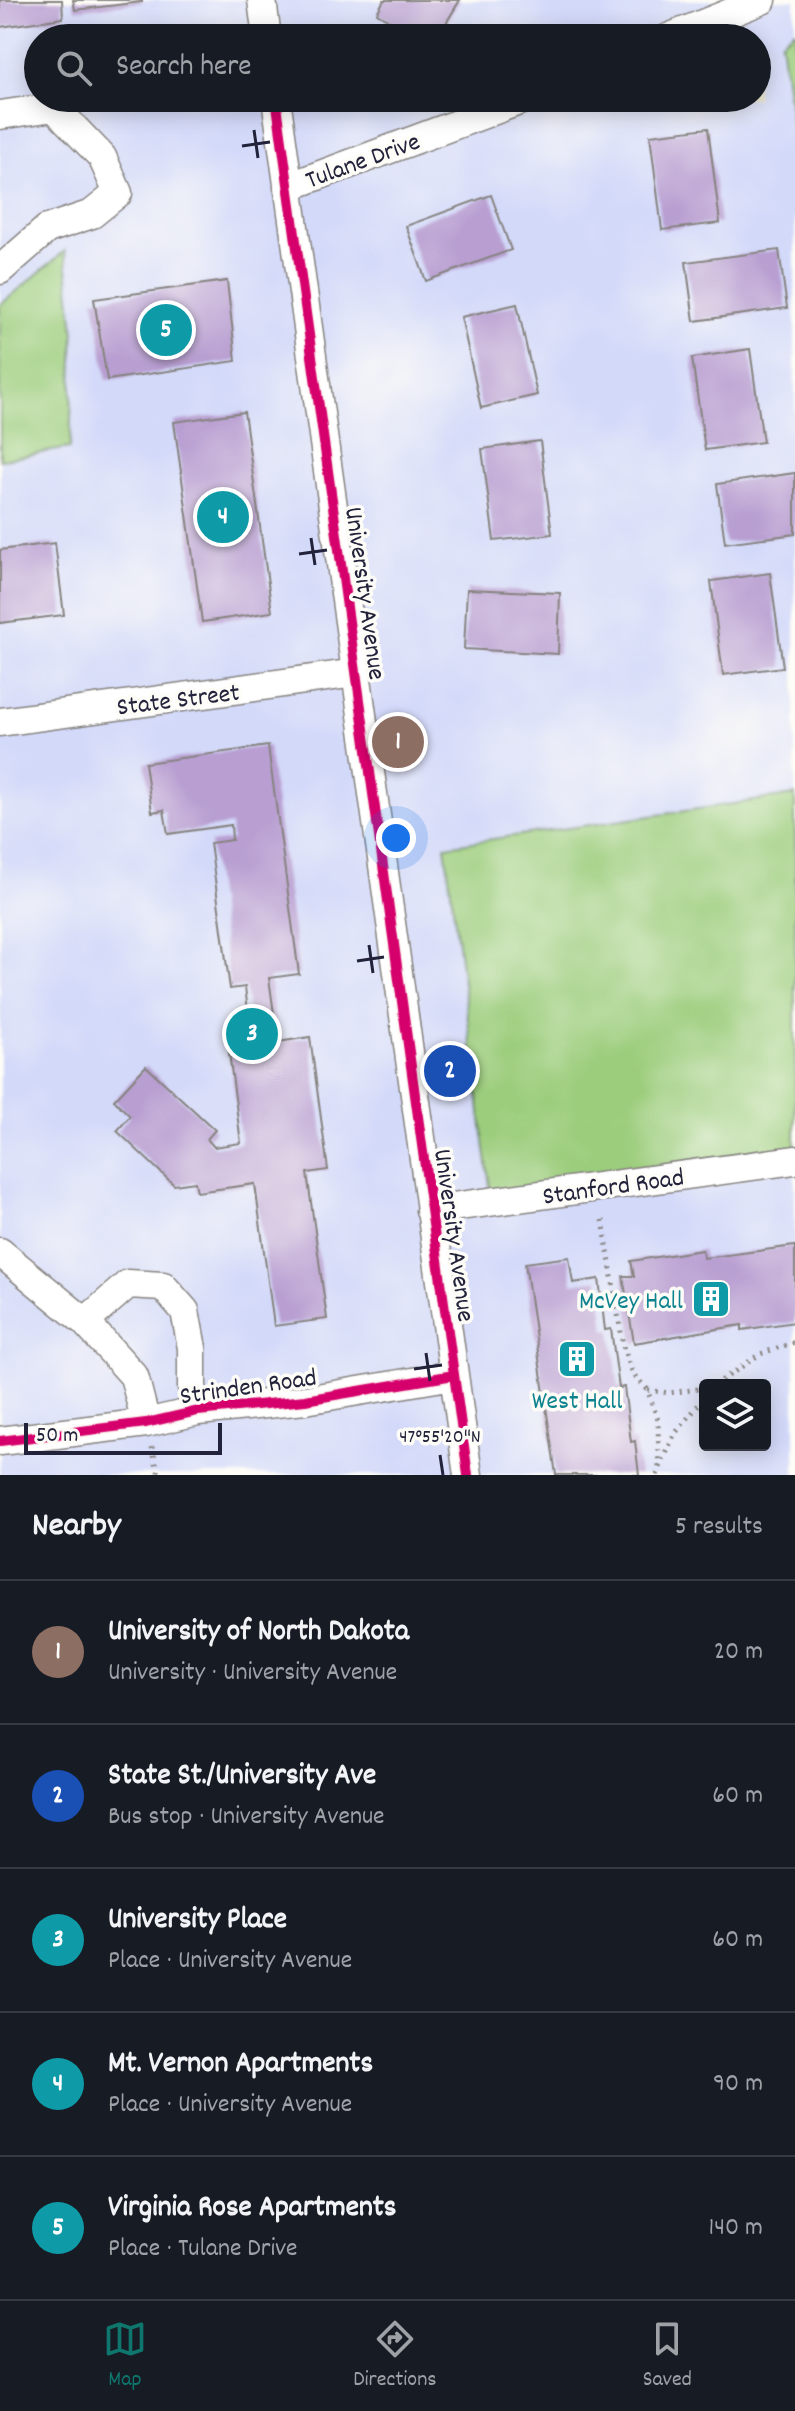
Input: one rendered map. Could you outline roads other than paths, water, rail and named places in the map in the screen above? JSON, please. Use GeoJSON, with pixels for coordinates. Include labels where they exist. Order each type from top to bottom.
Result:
{"type":"FeatureCollection","features":[{"type":"Feature","properties":{"kind":"street"},"geometry":{"type":"LineString","coordinates":[[262,0],[265,24]]}},
{"type":"Feature","properties":{"kind":"street"},"geometry":{"type":"LineString","coordinates":[[703,24],[762,0]]}},
{"type":"Feature","properties":{"kind":"street"},"geometry":{"type":"LineString","coordinates":[[0,115],[24,111]]}},
{"type":"Feature","properties":{"kind":"street"},"geometry":{"type":"LineString","coordinates":[[0,270],[47,229],[92,214],[118,193],[102,157],[59,112]]}},
{"type":"Feature","properties":{"kind":"street","name":"University Avenue"},"geometry":{"type":"LineString","coordinates":[[278,112],[468,1475]]}},
{"type":"Feature","properties":{"kind":"street","name":"Tulane Drive"},"geometry":{"type":"LineString","coordinates":[[288,187],[489,112]]}},
{"type":"Feature","properties":{"kind":"street","name":"State Street"},"geometry":{"type":"LineString","coordinates":[[0,722],[356,673]]}},
{"type":"Feature","properties":{"kind":"street","name":"Stanford Road"},"geometry":{"type":"LineString","coordinates":[[430,1210],[795,1160]]}},
{"type":"Feature","properties":{"kind":"street"},"geometry":{"type":"LineString","coordinates":[[0,1252],[85,1322],[134,1376],[146,1423]]}},
{"type":"Feature","properties":{"kind":"street"},"geometry":{"type":"LineString","coordinates":[[85,1322],[128,1284],[163,1286],[185,1311],[192,1348],[192,1387],[198,1411]]}},
{"type":"Feature","properties":{"kind":"street","name":"Strinden Road"},"geometry":{"type":"LineString","coordinates":[[0,1441],[146,1423],[198,1411],[305,1400],[454,1375]]}},
{"type":"Feature","properties":{"kind":"place","name":"Virginia Rose Apartments"},"geometry":{"type":"Point","coordinates":[166,330]}},
{"type":"Feature","properties":{"kind":"place","name":"Mt. Vernon Apartments"},"geometry":{"type":"Point","coordinates":[223,517]}},
{"type":"Feature","properties":{"kind":"place","name":"University of North Dakota"},"geometry":{"type":"Point","coordinates":[398,742]}},
{"type":"Feature","properties":{"kind":"place","name":"University Place"},"geometry":{"type":"Point","coordinates":[252,1034]}},
{"type":"Feature","properties":{"kind":"place","name":"State St./University Ave"},"geometry":{"type":"Point","coordinates":[450,1071]}},
{"type":"Feature","properties":{"kind":"place","name":"McVey Hall"},"geometry":{"type":"Point","coordinates":[711,1299]}},
{"type":"Feature","properties":{"kind":"place","name":"West Hall"},"geometry":{"type":"Point","coordinates":[577,1359]}}]}
